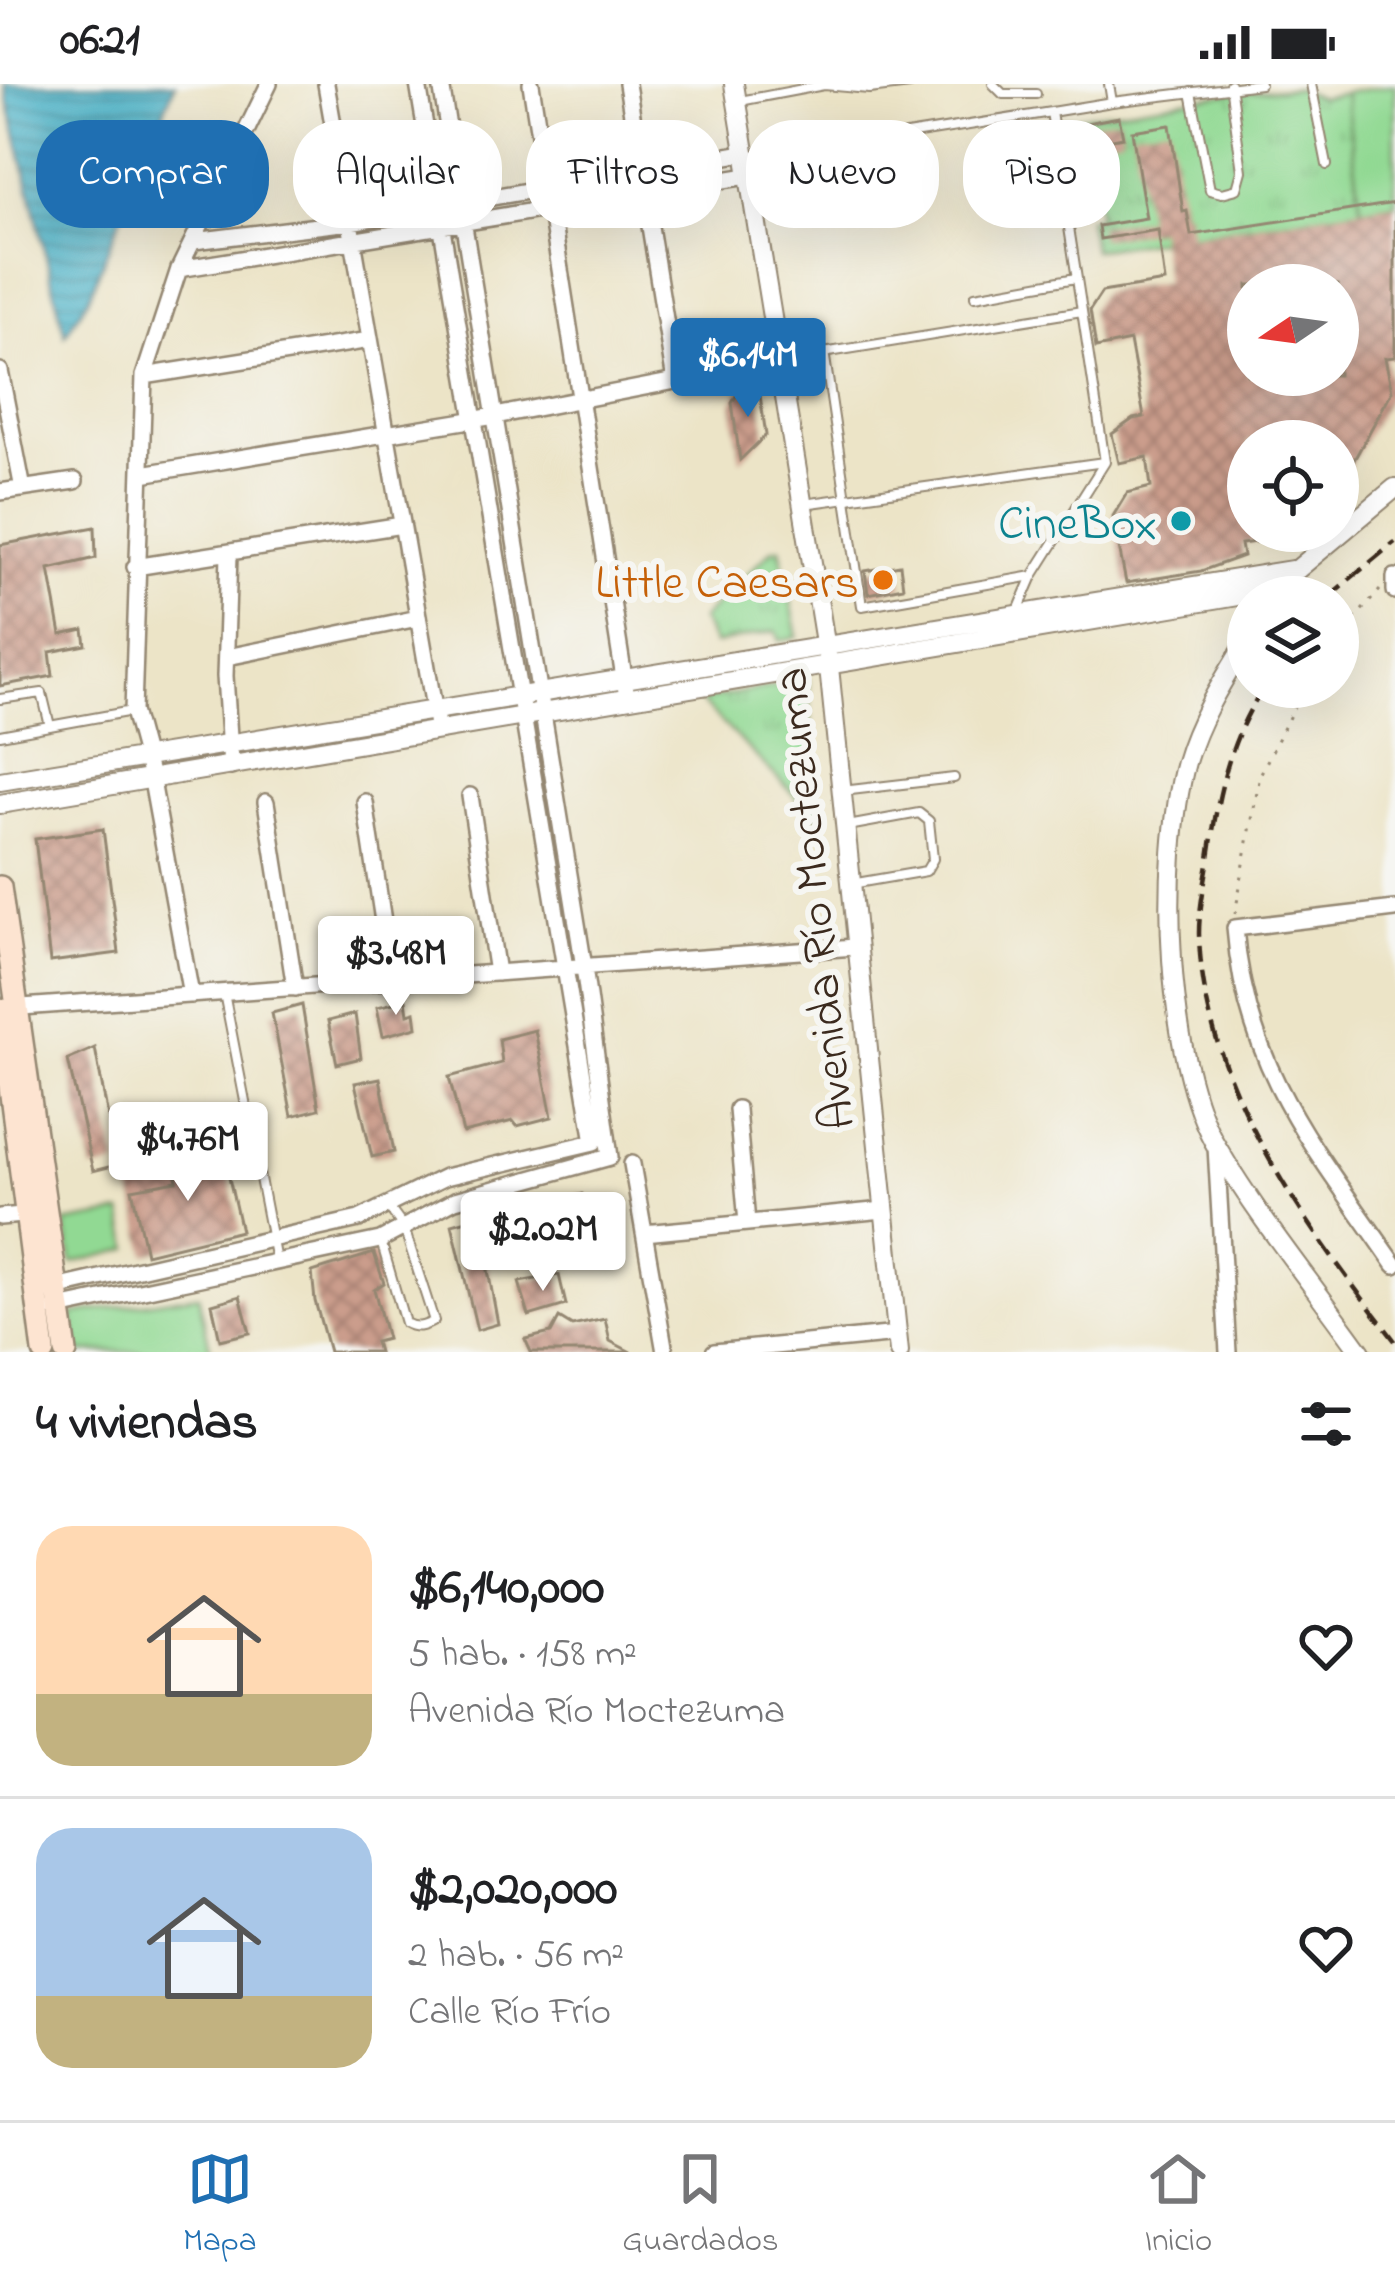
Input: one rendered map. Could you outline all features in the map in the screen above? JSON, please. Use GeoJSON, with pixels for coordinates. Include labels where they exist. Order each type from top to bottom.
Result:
{"type":"FeatureCollection","features":[{"type":"Feature","properties":{"kind":"main road"},"geometry":{"type":"LineString","coordinates":[[0,887],[10,1008],[48,1300],[65,1352]]}},
{"type":"Feature","properties":{"kind":"main road"},"geometry":{"type":"LineString","coordinates":[[44,1352],[48,1300]]}},
{"type":"Feature","properties":{"kind":"street"},"geometry":{"type":"LineString","coordinates":[[191,995],[152,781],[133,711],[144,376],[179,269],[269,84]]}},
{"type":"Feature","properties":{"kind":"street"},"geometry":{"type":"LineString","coordinates":[[326,84],[332,120]]}},
{"type":"Feature","properties":{"kind":"street"},"geometry":{"type":"LineString","coordinates":[[418,84],[424,120]]}},
{"type":"Feature","properties":{"kind":"street"},"geometry":{"type":"LineString","coordinates":[[441,84],[447,120]]}},
{"type":"Feature","properties":{"kind":"street"},"geometry":{"type":"LineString","coordinates":[[531,84],[537,120]]}},
{"type":"Feature","properties":{"kind":"street"},"geometry":{"type":"LineString","coordinates":[[627,84],[633,120]]}},
{"type":"Feature","properties":{"kind":"street","name":"Avenida Río Moctezuma"},"geometry":{"type":"LineString","coordinates":[[735,93],[746,164]]}},
{"type":"Feature","properties":{"kind":"street"},"geometry":{"type":"LineString","coordinates":[[722,157],[744,153]]}},
{"type":"Feature","properties":{"kind":"street"},"geometry":{"type":"LineString","coordinates":[[194,241],[301,228]]}},
{"type":"Feature","properties":{"kind":"street"},"geometry":{"type":"LineString","coordinates":[[351,228],[438,731]]}},
{"type":"Feature","properties":{"kind":"street"},"geometry":{"type":"LineString","coordinates":[[179,269],[430,228]]}},
{"type":"Feature","properties":{"kind":"street"},"geometry":{"type":"LineString","coordinates":[[48,1300],[380,1240],[455,1200],[610,1157],[584,967],[475,419],[442,228]]}},
{"type":"Feature","properties":{"kind":"street"},"geometry":{"type":"LineString","coordinates":[[48,1300],[359,1219],[445,1177],[594,1142],[465,228]]}},
{"type":"Feature","properties":{"kind":"street"},"geometry":{"type":"LineString","coordinates":[[554,228],[626,690]]}},
{"type":"Feature","properties":{"kind":"street"},"geometry":{"type":"LineString","coordinates":[[650,228],[675,381]]}},
{"type":"Feature","properties":{"kind":"street","name":"Avenida Río Moctezuma"},"geometry":{"type":"LineString","coordinates":[[757,228],[828,658],[898,1343]]}},
{"type":"Feature","properties":{"kind":"street"},"geometry":{"type":"LineString","coordinates":[[144,376],[370,340]]}},
{"type":"Feature","properties":{"kind":"street"},"geometry":{"type":"LineString","coordinates":[[142,474],[495,416],[778,361]]}},
{"type":"Feature","properties":{"kind":"street"},"geometry":{"type":"LineString","coordinates":[[0,371],[23,489]]}},
{"type":"Feature","properties":{"kind":"street"},"geometry":{"type":"LineString","coordinates":[[0,492],[75,481]]}},
{"type":"Feature","properties":{"kind":"street"},"geometry":{"type":"LineString","coordinates":[[1288,576],[1395,488]]}},
{"type":"Feature","properties":{"kind":"street"},"geometry":{"type":"LineString","coordinates":[[135,567],[402,525]]}},
{"type":"Feature","properties":{"kind":"street"},"geometry":{"type":"LineString","coordinates":[[229,555],[231,767]]}},
{"type":"Feature","properties":{"kind":"street"},"geometry":{"type":"LineString","coordinates":[[828,658],[1016,615],[1292,570]]}},
{"type":"Feature","properties":{"kind":"street"},"geometry":{"type":"LineString","coordinates":[[1096,601],[1100,621]]}},
{"type":"Feature","properties":{"kind":"street"},"geometry":{"type":"LineString","coordinates":[[0,781],[434,710],[532,705],[1227,601]]}},
{"type":"Feature","properties":{"kind":"street"},"geometry":{"type":"LineString","coordinates":[[227,657],[418,618]]}},
{"type":"Feature","properties":{"kind":"street"},"geometry":{"type":"LineString","coordinates":[[1227,674],[1209,703],[1186,762],[1170,847],[1171,931],[1181,1025],[1199,1104],[1216,1147],[1361,1352]]}},
{"type":"Feature","properties":{"kind":"street"},"geometry":{"type":"LineString","coordinates":[[0,804],[438,731],[532,705]]}},
{"type":"Feature","properties":{"kind":"street"},"geometry":{"type":"LineString","coordinates":[[470,796],[497,973]]}},
{"type":"Feature","properties":{"kind":"street"},"geometry":{"type":"LineString","coordinates":[[266,802],[295,988]]}},
{"type":"Feature","properties":{"kind":"street"},"geometry":{"type":"LineString","coordinates":[[364,802],[392,981]]}},
{"type":"Feature","properties":{"kind":"street"},"geometry":{"type":"LineString","coordinates":[[1395,910],[1235,928],[1246,1005],[1284,1102],[1395,1264]]}},
{"type":"Feature","properties":{"kind":"street"},"geometry":{"type":"LineString","coordinates":[[10,1008],[855,947]]}},
{"type":"Feature","properties":{"kind":"street"},"geometry":{"type":"LineString","coordinates":[[737,1108],[747,1223]]}},
{"type":"Feature","properties":{"kind":"street"},"geometry":{"type":"LineString","coordinates":[[1216,1147],[1228,1352]]}},
{"type":"Feature","properties":{"kind":"street"},"geometry":{"type":"LineString","coordinates":[[632,1164],[665,1352]]}},
{"type":"Feature","properties":{"kind":"street"},"geometry":{"type":"LineString","coordinates":[[644,1233],[884,1210]]}},
{"type":"Feature","properties":{"kind":"street"},"geometry":{"type":"LineString","coordinates":[[0,1217],[37,1213]]}},
{"type":"Feature","properties":{"kind":"street"},"geometry":{"type":"LineString","coordinates":[[714,1352],[898,1343]]}},
{"type":"Feature","properties":{"kind":"lane"},"geometry":{"type":"LineString","coordinates":[[735,93],[910,84]]}},
{"type":"Feature","properties":{"kind":"lane"},"geometry":{"type":"LineString","coordinates":[[993,84],[1003,94],[1036,94]]}},
{"type":"Feature","properties":{"kind":"lane"},"geometry":{"type":"LineString","coordinates":[[1109,84],[1112,102]]}},
{"type":"Feature","properties":{"kind":"lane"},"geometry":{"type":"LineString","coordinates":[[939,130],[1208,87],[1260,84]]}},
{"type":"Feature","properties":{"kind":"lane"},"geometry":{"type":"LineString","coordinates":[[1311,84],[1327,164]]}},
{"type":"Feature","properties":{"kind":"lane"},"geometry":{"type":"LineString","coordinates":[[1191,92],[1210,190],[1222,193],[1237,189],[1242,172],[1230,86]]}},
{"type":"Feature","properties":{"kind":"lane"},"geometry":{"type":"LineString","coordinates":[[1016,615],[1033,576],[1105,462],[1051,112]]}},
{"type":"Feature","properties":{"kind":"lane"},"geometry":{"type":"LineString","coordinates":[[975,296],[1076,278]]}},
{"type":"Feature","properties":{"kind":"lane"},"geometry":{"type":"LineString","coordinates":[[778,361],[1082,311]]}},
{"type":"Feature","properties":{"kind":"lane"},"geometry":{"type":"LineString","coordinates":[[824,351],[862,606],[1033,576]]}},
{"type":"Feature","properties":{"kind":"lane"},"geometry":{"type":"LineString","coordinates":[[802,505],[1105,462]]}},
{"type":"Feature","properties":{"kind":"lane"},"geometry":{"type":"LineString","coordinates":[[0,699],[42,693],[50,726]]}},
{"type":"Feature","properties":{"kind":"lane"},"geometry":{"type":"LineString","coordinates":[[0,735],[133,711]]}},
{"type":"Feature","properties":{"kind":"lane"},"geometry":{"type":"LineString","coordinates":[[841,791],[954,778]]}},
{"type":"Feature","properties":{"kind":"lane"},"geometry":{"type":"LineString","coordinates":[[844,827],[920,813],[929,821],[933,859],[926,871],[849,885]]}},
{"type":"Feature","properties":{"kind":"lane"},"geometry":{"type":"LineString","coordinates":[[224,993],[277,1262]]}},
{"type":"Feature","properties":{"kind":"lane"},"geometry":{"type":"LineString","coordinates":[[380,1240],[405,1323],[413,1328],[434,1321],[404,1228],[387,1205]]}},
{"type":"Feature","properties":{"kind":"path"},"geometry":{"type":"LineString","coordinates":[[1359,611],[1394,582]]}},
{"type":"Feature","properties":{"kind":"path"},"geometry":{"type":"LineString","coordinates":[[1235,928],[1235,899],[1260,776],[1294,708]]}},
{"type":"Feature","properties":{"kind":"green space"},"geometry":{"type":"Polygon","coordinates":[[[1395,84],[1395,203],[1361,209],[1345,93],[1395,84]]]}},
{"type":"Feature","properties":{"kind":"green space"},"geometry":{"type":"Polygon","coordinates":[[[1296,88],[1320,98],[1345,93],[1361,209],[1093,250],[1089,228],[1120,228],[1120,120],[1062,119],[1296,88]]]}},
{"type":"Feature","properties":{"kind":"green space"},"geometry":{"type":"Polygon","coordinates":[[[780,548],[798,637],[780,640],[776,631],[714,644],[701,619],[773,549],[780,548]]]}},
{"type":"Feature","properties":{"kind":"green space"},"geometry":{"type":"Polygon","coordinates":[[[808,679],[818,818],[700,701],[808,679]]]}},
{"type":"Feature","properties":{"kind":"green space"},"geometry":{"type":"Polygon","coordinates":[[[122,1213],[130,1249],[72,1263],[65,1223],[122,1213]]]}},
{"type":"Feature","properties":{"kind":"green space"},"geometry":{"type":"Polygon","coordinates":[[[198,1295],[211,1352],[78,1352],[72,1314],[198,1295]]]}},
{"type":"Feature","properties":{"kind":"water"},"geometry":{"type":"Polygon","coordinates":[[[4,84],[175,84],[160,120],[36,120],[36,216],[4,84]]]}},
{"type":"Feature","properties":{"kind":"water"},"geometry":{"type":"Polygon","coordinates":[[[39,228],[117,228],[88,299],[65,335],[39,228]]]}},
{"type":"Feature","properties":{"kind":"building"},"geometry":{"type":"Polygon","coordinates":[[[1170,125],[1191,235],[1395,203],[1395,357],[1385,358],[1392,391],[1359,451],[1359,420],[1227,420],[1227,552],[1242,552],[1243,556],[1201,571],[1126,583],[1113,516],[1127,493],[1151,487],[1147,457],[1119,463],[1112,434],[1144,417],[1130,341],[1096,348],[1090,310],[1102,292],[1165,282],[1158,230],[1100,239],[1098,228],[1120,228],[1120,222],[1146,218],[1132,131],[1170,125]]]}},
{"type":"Feature","properties":{"kind":"building"},"geometry":{"type":"Polygon","coordinates":[[[759,389],[766,435],[740,460],[732,403],[739,391],[759,389]]]}},
{"type":"Feature","properties":{"kind":"building"},"geometry":{"type":"Polygon","coordinates":[[[95,527],[96,558],[49,569],[61,635],[84,630],[86,645],[50,652],[53,676],[0,686],[0,545],[95,527]]]}},
{"type":"Feature","properties":{"kind":"building","name":"Little Caesars"},"geometry":{"type":"Polygon","coordinates":[[[900,565],[903,587],[868,594],[865,571],[900,565]]]}},
{"type":"Feature","properties":{"kind":"building"},"geometry":{"type":"Polygon","coordinates":[[[103,829],[119,953],[50,962],[35,839],[103,829]]]}},
{"type":"Feature","properties":{"kind":"building"},"geometry":{"type":"Polygon","coordinates":[[[406,1000],[408,1014],[415,1012],[417,1027],[383,1036],[377,1007],[406,1000]]]}},
{"type":"Feature","properties":{"kind":"building"},"geometry":{"type":"Polygon","coordinates":[[[302,1005],[319,1109],[292,1116],[272,1013],[302,1005]]]}},
{"type":"Feature","properties":{"kind":"building"},"geometry":{"type":"Polygon","coordinates":[[[355,1014],[361,1058],[337,1064],[328,1021],[355,1014]]]}},
{"type":"Feature","properties":{"kind":"building"},"geometry":{"type":"Polygon","coordinates":[[[535,1030],[552,1117],[463,1133],[449,1077],[502,1063],[499,1039],[535,1030]]]}},
{"type":"Feature","properties":{"kind":"building"},"geometry":{"type":"Polygon","coordinates":[[[95,1048],[117,1165],[93,1171],[68,1060],[95,1048]]]}},
{"type":"Feature","properties":{"kind":"building"},"geometry":{"type":"Polygon","coordinates":[[[380,1078],[394,1152],[372,1157],[355,1083],[380,1078]]]}},
{"type":"Feature","properties":{"kind":"building"},"geometry":{"type":"Polygon","coordinates":[[[222,1147],[241,1231],[146,1254],[132,1189],[177,1181],[172,1158],[222,1147]]]}},
{"type":"Feature","properties":{"kind":"building"},"geometry":{"type":"Polygon","coordinates":[[[582,1194],[593,1245],[569,1250],[556,1201],[582,1194]]]}},
{"type":"Feature","properties":{"kind":"building"},"geometry":{"type":"Polygon","coordinates":[[[478,1217],[498,1324],[477,1330],[452,1224],[478,1217]]]}},
{"type":"Feature","properties":{"kind":"building"},"geometry":{"type":"Polygon","coordinates":[[[374,1253],[384,1283],[374,1289],[387,1339],[375,1342],[378,1352],[329,1352],[312,1272],[374,1253]]]}},
{"type":"Feature","properties":{"kind":"building"},"geometry":{"type":"Polygon","coordinates":[[[559,1275],[566,1305],[529,1316],[519,1282],[559,1275]]]}},
{"type":"Feature","properties":{"kind":"building"},"geometry":{"type":"Polygon","coordinates":[[[240,1296],[250,1333],[220,1340],[212,1304],[240,1296]]]}},
{"type":"Feature","properties":{"kind":"building"},"geometry":{"type":"Polygon","coordinates":[[[559,1318],[572,1326],[605,1319],[610,1341],[631,1352],[531,1352],[525,1339],[551,1333],[559,1318]]]}},
{"type":"Feature","properties":{"kind":"railway"},"geometry":{"type":"LineString","coordinates":[[1354,576],[1395,542]]}},
{"type":"Feature","properties":{"kind":"railway"},"geometry":{"type":"LineString","coordinates":[[1251,708],[1227,766],[1203,892],[1199,933],[1205,990],[1218,1045],[1265,1151],[1327,1250],[1395,1341]]}},
{"type":"Feature","properties":{"kind":"place","name":"CineBox"},"geometry":{"type":"Point","coordinates":[1181,521]}},
{"type":"Feature","properties":{"kind":"place","name":"Little Caesars"},"geometry":{"type":"Point","coordinates":[883,580]}}]}
